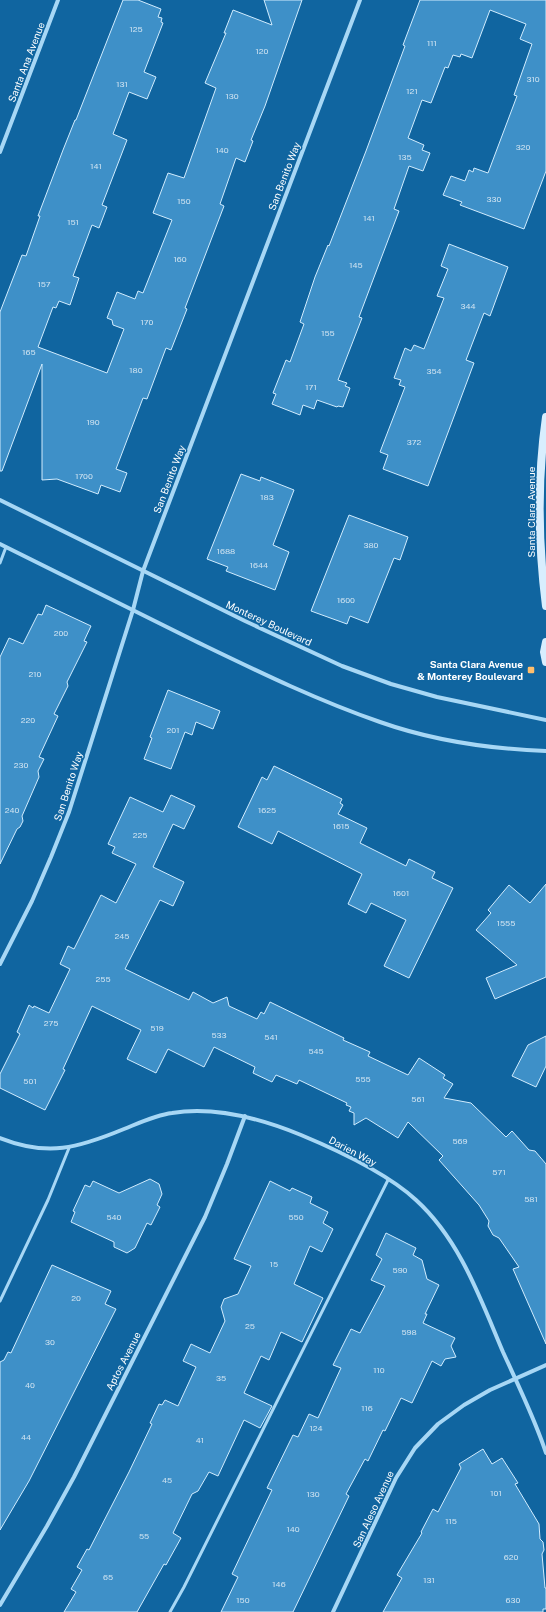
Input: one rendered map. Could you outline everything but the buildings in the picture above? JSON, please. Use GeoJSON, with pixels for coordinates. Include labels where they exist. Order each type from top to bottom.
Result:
{"type":"FeatureCollection","features":[{"type":"Feature","properties":{"kind":"main road","name":"Santa Clara Avenue"},"geometry":{"type":"LineString","coordinates":[[546,417],[540,482],[539,525],[541,567],[546,606]]}},
{"type":"Feature","properties":{"kind":"main road"},"geometry":{"type":"LineString","coordinates":[[546,642],[544,652],[546,662]]}},
{"type":"Feature","properties":{"kind":"street","name":"Santa Ana Avenue"},"geometry":{"type":"LineString","coordinates":[[0,152],[58,0]]}},
{"type":"Feature","properties":{"kind":"street","name":"San Benito Way"},"geometry":{"type":"LineString","coordinates":[[0,964],[34,895],[69,812],[133,610],[142,571],[360,0]]}},
{"type":"Feature","properties":{"kind":"street","name":"Monterey Boulevard"},"geometry":{"type":"LineString","coordinates":[[0,500],[142,571],[293,644],[349,669],[391,684],[437,696],[546,720]]}},
{"type":"Feature","properties":{"kind":"street"},"geometry":{"type":"LineString","coordinates":[[0,544],[278,682],[381,723],[434,737],[485,746],[546,751]]}},
{"type":"Feature","properties":{"kind":"street","name":"Darien Way"},"geometry":{"type":"LineString","coordinates":[[0,1138],[16,1144],[40,1149],[69,1148],[172,1113],[208,1111],[245,1116],[280,1126],[353,1159],[388,1180],[416,1200],[441,1227],[462,1259],[515,1378],[546,1453]]}},
{"type":"Feature","properties":{"kind":"street","name":"Aptos Avenue"},"geometry":{"type":"LineString","coordinates":[[0,1605],[48,1526],[74,1477],[201,1224],[227,1164],[245,1116]]}},
{"type":"Feature","properties":{"kind":"street","name":"San Aleso Avenue"},"geometry":{"type":"LineString","coordinates":[[333,1612],[396,1478],[415,1448],[438,1424],[464,1404],[515,1378],[546,1366]]}},
{"type":"Feature","properties":{"kind":"lane"},"geometry":{"type":"LineString","coordinates":[[0,563],[6,547]]}},
{"type":"Feature","properties":{"kind":"lane"},"geometry":{"type":"LineString","coordinates":[[0,1301],[48,1200],[69,1148]]}},
{"type":"Feature","properties":{"kind":"lane"},"geometry":{"type":"LineString","coordinates":[[170,1612],[184,1587],[388,1180]]}},
{"type":"Feature","properties":{"kind":"place","name":"Santa Clara Avenue & Monterey Boulevard"},"geometry":{"type":"Point","coordinates":[531,670]}}]}
